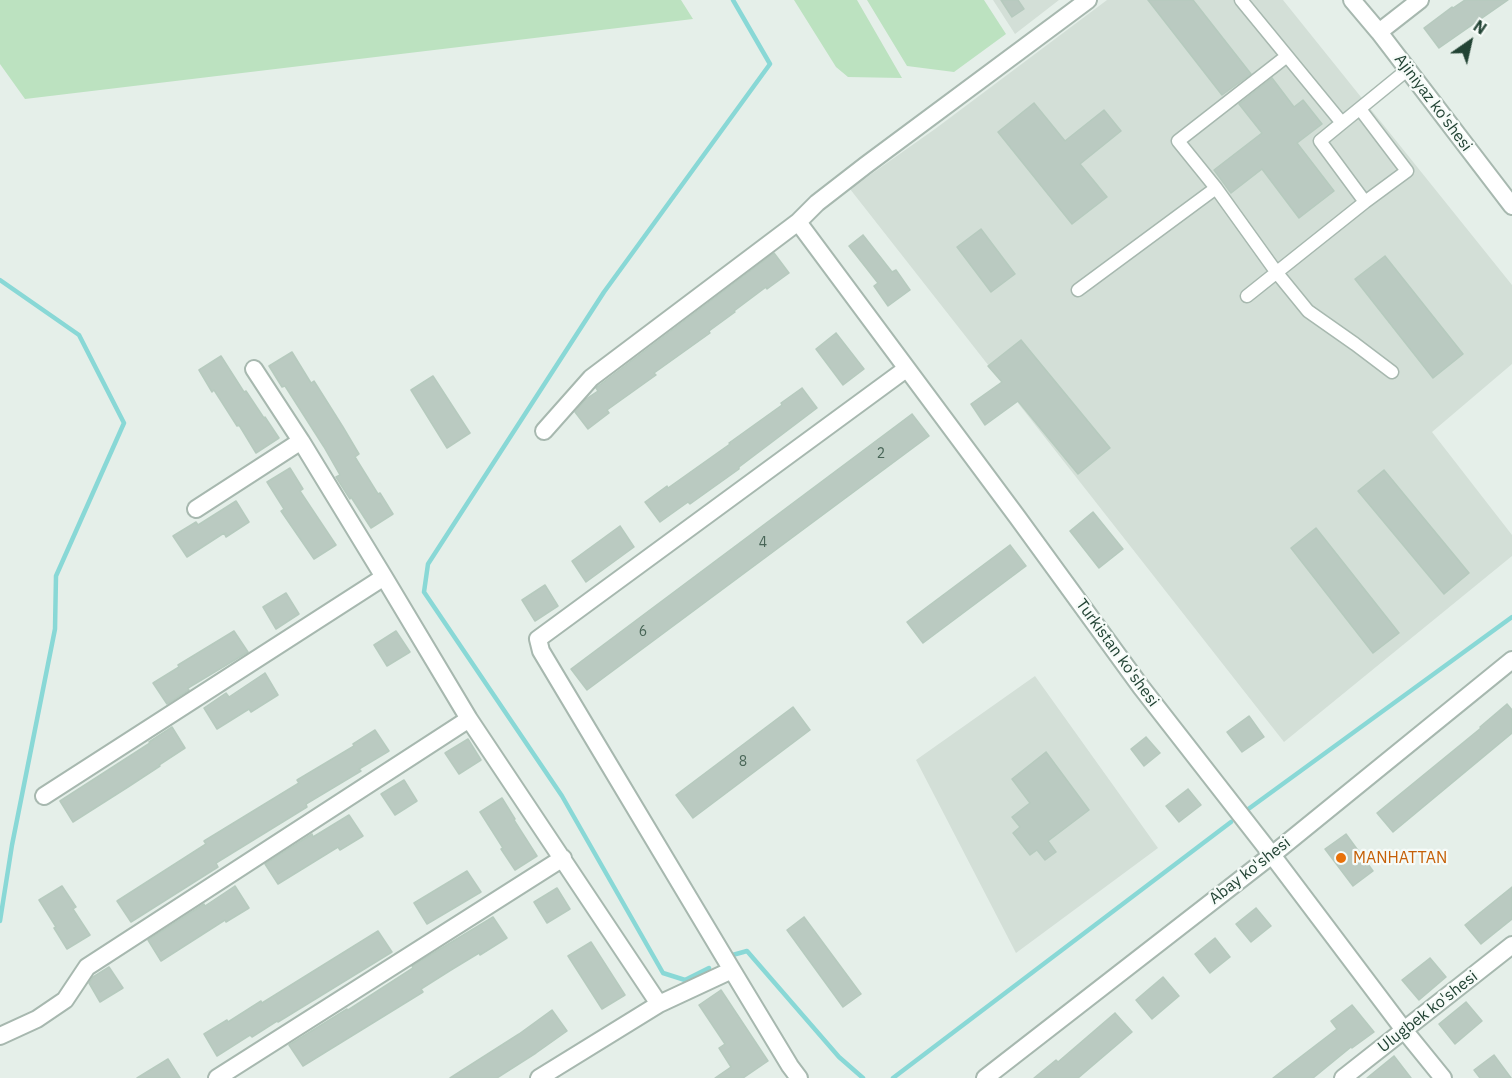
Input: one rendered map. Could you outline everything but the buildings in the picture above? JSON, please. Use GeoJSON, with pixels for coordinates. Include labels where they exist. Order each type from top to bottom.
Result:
{"type":"FeatureCollection","features":[{"type":"Feature","properties":{"kind":"street"},"geometry":{"type":"LineString","coordinates":[[544,432],[591,378],[798,222],[817,203],[866,165],[1088,0]]}},
{"type":"Feature","properties":{"kind":"street"},"geometry":{"type":"LineString","coordinates":[[1241,0],[1342,123]]}},
{"type":"Feature","properties":{"kind":"street","name":"Ajiniyaz ko'shesi"},"geometry":{"type":"LineString","coordinates":[[1352,0],[1512,204]]}},
{"type":"Feature","properties":{"kind":"street"},"geometry":{"type":"LineString","coordinates":[[1378,32],[1420,0]]}},
{"type":"Feature","properties":{"kind":"street"},"geometry":{"type":"LineString","coordinates":[[1287,57],[1178,141],[1308,311],[1392,372]]}},
{"type":"Feature","properties":{"kind":"street"},"geometry":{"type":"LineString","coordinates":[[1365,202],[1320,141],[1407,70]]}},
{"type":"Feature","properties":{"kind":"street"},"geometry":{"type":"LineString","coordinates":[[1247,296],[1407,171],[1359,110]]}},
{"type":"Feature","properties":{"kind":"street"},"geometry":{"type":"LineString","coordinates":[[1078,290],[1216,188]]}},
{"type":"Feature","properties":{"kind":"street","name":"Turkistan ko'shesi"},"geometry":{"type":"LineString","coordinates":[[798,222],[1141,687],[1443,1078]]}},
{"type":"Feature","properties":{"kind":"street"},"geometry":{"type":"LineString","coordinates":[[254,369],[301,441],[469,719],[659,1004]]}},
{"type":"Feature","properties":{"kind":"street"},"geometry":{"type":"LineString","coordinates":[[799,1078],[541,651],[538,639],[906,369]]}},
{"type":"Feature","properties":{"kind":"street"},"geometry":{"type":"LineString","coordinates":[[196,509],[301,441]]}},
{"type":"Feature","properties":{"kind":"street"},"geometry":{"type":"LineString","coordinates":[[44,796],[384,578]]}},
{"type":"Feature","properties":{"kind":"street","name":"Abay ko'shesi"},"geometry":{"type":"LineString","coordinates":[[985,1078],[1272,855],[1512,660]]}},
{"type":"Feature","properties":{"kind":"street"},"geometry":{"type":"LineString","coordinates":[[0,1036],[37,1019],[65,1000],[87,967],[469,719]]}},
{"type":"Feature","properties":{"kind":"street"},"geometry":{"type":"LineString","coordinates":[[217,1078],[563,858]]}},
{"type":"Feature","properties":{"kind":"street","name":"Ulugbek ko'shesi"},"geometry":{"type":"LineString","coordinates":[[1343,1078],[1512,945]]}},
{"type":"Feature","properties":{"kind":"street"},"geometry":{"type":"LineString","coordinates":[[538,1078],[659,1004],[732,970]]}},
{"type":"Feature","properties":{"kind":"shaded area"},"geometry":{"type":"Polygon","coordinates":[[[993,0],[1059,0],[1015,34],[993,0]]]}},
{"type":"Feature","properties":{"kind":"shaded area"},"geometry":{"type":"Polygon","coordinates":[[[1107,0],[1283,0],[1512,285],[1512,364],[1432,432],[1512,535],[1512,556],[1284,742],[850,189],[935,129],[1107,0]]]}},
{"type":"Feature","properties":{"kind":"shaded area"},"geometry":{"type":"Polygon","coordinates":[[[1035,676],[1158,848],[1016,953],[916,760],[1035,676]]]}},
{"type":"Feature","properties":{"kind":"green space"},"geometry":{"type":"Polygon","coordinates":[[[0,0],[681,0],[693,19],[25,99],[0,64],[0,0]]]}},
{"type":"Feature","properties":{"kind":"green space"},"geometry":{"type":"Polygon","coordinates":[[[794,0],[857,0],[902,78],[848,77],[836,67],[794,0]]]}},
{"type":"Feature","properties":{"kind":"green space"},"geometry":{"type":"Polygon","coordinates":[[[867,0],[984,0],[1006,34],[954,72],[907,66],[867,0]]]}},
{"type":"Feature","properties":{"kind":"waterway"},"geometry":{"type":"LineString","coordinates":[[709,968],[685,980],[663,973],[562,796],[424,592],[428,564],[604,292],[770,64],[733,0]]}},
{"type":"Feature","properties":{"kind":"waterway"},"geometry":{"type":"LineString","coordinates":[[0,280],[79,335],[124,423],[56,576],[55,629],[12,845],[0,921]]}},
{"type":"Feature","properties":{"kind":"waterway"},"geometry":{"type":"LineString","coordinates":[[1247,810],[1512,617]]}},
{"type":"Feature","properties":{"kind":"waterway"},"geometry":{"type":"LineString","coordinates":[[893,1078],[1231,822]]}},
{"type":"Feature","properties":{"kind":"waterway"},"geometry":{"type":"LineString","coordinates":[[729,956],[747,951],[839,1057],[863,1078]]}},
{"type":"Feature","properties":{"kind":"place","name":"MANHATTAN"},"geometry":{"type":"Point","coordinates":[1341,858]}}]}
